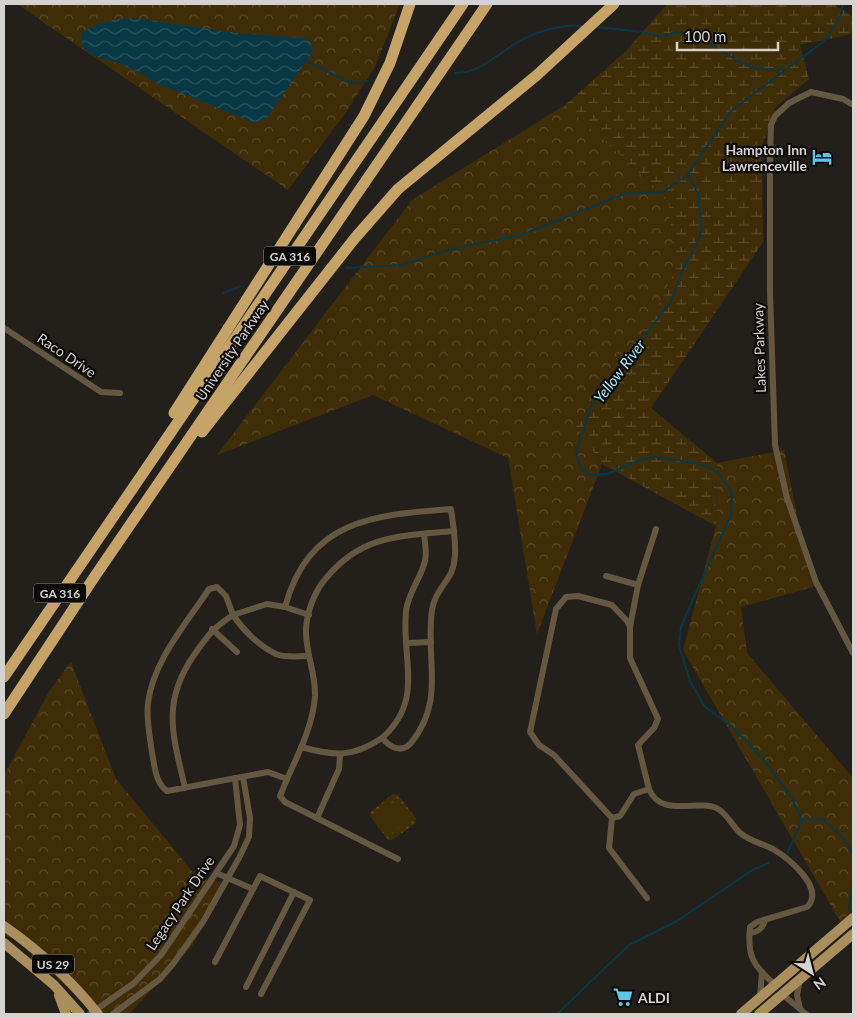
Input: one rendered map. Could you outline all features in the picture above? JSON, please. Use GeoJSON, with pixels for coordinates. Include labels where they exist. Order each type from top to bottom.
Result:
{"type":"FeatureCollection","features":[{"type":"Feature","properties":{"kind":"highway"},"geometry":{"type":"LineString","coordinates":[[117,509],[131,478],[364,116],[390,63],[410,4]]}},
{"type":"Feature","properties":{"kind":"highway","name":"University Parkway"},"geometry":{"type":"LineString","coordinates":[[4,677],[117,509],[464,4]]}},
{"type":"Feature","properties":{"kind":"highway","name":"University Parkway"},"geometry":{"type":"LineString","coordinates":[[4,714],[56,633],[487,4]]}},
{"type":"Feature","properties":{"kind":"highway"},"geometry":{"type":"LineString","coordinates":[[165,474],[196,440],[375,214],[417,172],[493,112],[558,57],[614,4]]}},
{"type":"Feature","properties":{"kind":"main road"},"geometry":{"type":"LineString","coordinates":[[741,1014],[853,918]]}},
{"type":"Feature","properties":{"kind":"main road","name":"US 29"},"geometry":{"type":"LineString","coordinates":[[4,926],[36,948],[72,982],[94,1013]]}},
{"type":"Feature","properties":{"kind":"main road"},"geometry":{"type":"LineString","coordinates":[[759,1014],[783,996],[851,936]]}},
{"type":"Feature","properties":{"kind":"main road"},"geometry":{"type":"LineString","coordinates":[[783,996],[789,981],[826,947],[826,941]]}},
{"type":"Feature","properties":{"kind":"main road","name":"US 29"},"geometry":{"type":"LineString","coordinates":[[4,943],[54,985],[80,1014]]}},
{"type":"Feature","properties":{"kind":"main road"},"geometry":{"type":"LineString","coordinates":[[54,985],[66,1014]]}},
{"type":"Feature","properties":{"kind":"main road"},"geometry":{"type":"LineString","coordinates":[[754,1014],[769,1001],[774,985]]}},
{"type":"Feature","properties":{"kind":"street","name":"Lakes Parkway"},"geometry":{"type":"LineString","coordinates":[[853,105],[843,99],[811,92],[789,103],[775,116],[771,124],[770,292],[775,444],[787,498],[816,582],[853,653]]}},
{"type":"Feature","properties":{"kind":"street","name":"Raco Drive"},"geometry":{"type":"LineString","coordinates":[[4,328],[101,392],[120,393]]}},
{"type":"Feature","properties":{"kind":"street"},"geometry":{"type":"LineString","coordinates":[[285,607],[301,566],[314,550],[352,525],[388,514],[451,509],[456,556],[450,573],[436,594],[432,608],[432,702],[424,724],[408,746],[399,749],[390,746],[382,738]]}},
{"type":"Feature","properties":{"kind":"street"},"geometry":{"type":"LineString","coordinates":[[656,529],[638,585],[630,627],[630,658],[658,718],[654,728],[638,745],[649,791],[664,804],[685,808],[705,806],[718,809],[738,831],[753,841],[771,848],[791,862],[804,876],[813,895],[812,902],[798,910],[765,920],[763,926],[756,932],[750,933],[749,951],[762,972],[774,985]]}},
{"type":"Feature","properties":{"kind":"street"},"geometry":{"type":"LineString","coordinates":[[398,859],[285,802],[280,796],[312,718],[315,695],[308,656],[306,626],[312,602],[322,582],[350,553],[370,543],[395,536],[454,531]]}},
{"type":"Feature","properties":{"kind":"street"},"geometry":{"type":"LineString","coordinates":[[301,747],[340,756],[368,747],[392,729],[407,704],[409,686],[406,611],[426,559],[424,534]]}},
{"type":"Feature","properties":{"kind":"street"},"geometry":{"type":"LineString","coordinates":[[606,576],[638,585]]}},
{"type":"Feature","properties":{"kind":"street"},"geometry":{"type":"LineString","coordinates":[[287,779],[268,772],[167,791],[161,787],[156,775],[148,729],[148,704],[153,681],[166,653],[209,589],[217,587],[226,596],[233,615],[251,636],[276,654],[308,656]]}},
{"type":"Feature","properties":{"kind":"street"},"geometry":{"type":"LineString","coordinates":[[612,818],[554,755],[539,745],[530,732],[556,609],[566,597],[578,596],[612,606],[620,613],[630,627]]}},
{"type":"Feature","properties":{"kind":"street"},"geometry":{"type":"LineString","coordinates":[[185,788],[174,742],[172,714],[176,687],[184,670],[212,628],[233,615],[267,604],[285,607],[308,615]]}},
{"type":"Feature","properties":{"kind":"street"},"geometry":{"type":"LineString","coordinates":[[212,628],[237,652]]}},
{"type":"Feature","properties":{"kind":"street"},"geometry":{"type":"LineString","coordinates":[[408,642],[431,642]]}},
{"type":"Feature","properties":{"kind":"street"},"geometry":{"type":"LineString","coordinates":[[317,818],[339,769],[340,756]]}},
{"type":"Feature","properties":{"kind":"street","name":"Legacy Park Drive"},"geometry":{"type":"LineString","coordinates":[[114,1014],[153,985],[173,964],[203,922],[228,878],[249,837],[250,818],[243,777]]}},
{"type":"Feature","properties":{"kind":"street","name":"Legacy Park Drive"},"geometry":{"type":"LineString","coordinates":[[94,1013],[134,983],[161,955],[234,846],[240,824],[234,778]]}},
{"type":"Feature","properties":{"kind":"street"},"geometry":{"type":"LineString","coordinates":[[612,818],[620,816],[634,794],[649,791]]}},
{"type":"Feature","properties":{"kind":"street"},"geometry":{"type":"LineString","coordinates":[[612,818],[608,848],[647,898]]}},
{"type":"Feature","properties":{"kind":"street"},"geometry":{"type":"LineString","coordinates":[[216,873],[253,889]]}},
{"type":"Feature","properties":{"kind":"street"},"geometry":{"type":"LineString","coordinates":[[215,962],[260,876],[310,900],[261,994]]}},
{"type":"Feature","properties":{"kind":"street"},"geometry":{"type":"LineString","coordinates":[[246,987],[294,892]]}},
{"type":"Feature","properties":{"kind":"street"},"geometry":{"type":"LineString","coordinates":[[760,999],[762,972]]}},
{"type":"Feature","properties":{"kind":"street"},"geometry":{"type":"LineString","coordinates":[[800,980],[797,995],[800,1009]]}},
{"type":"Feature","properties":{"kind":"street"},"geometry":{"type":"LineString","coordinates":[[783,996],[806,1014]]}},
{"type":"Feature","properties":{"kind":"green space"},"geometry":{"type":"Polygon","coordinates":[[[17,4],[400,4],[375,67],[344,115],[288,190],[17,4]]]}},
{"type":"Feature","properties":{"kind":"green space"},"geometry":{"type":"Polygon","coordinates":[[[667,4],[833,4],[853,16],[853,34],[800,45],[809,79],[776,107],[762,146],[763,242],[651,408],[717,463],[716,526],[602,464],[575,425],[636,351],[675,271],[668,199],[565,105],[626,51],[667,4]]]}},
{"type":"Feature","properties":{"kind":"green space"},"geometry":{"type":"Polygon","coordinates":[[[565,105],[668,199],[675,271],[636,351],[575,425],[602,464],[537,634],[508,458],[373,395],[217,455],[412,200],[565,105]]]}},
{"type":"Feature","properties":{"kind":"green space"},"geometry":{"type":"Polygon","coordinates":[[[784,450],[805,555],[820,585],[741,607],[747,653],[853,778],[853,919],[841,923],[683,650],[716,526],[717,463],[784,450]]]}},
{"type":"Feature","properties":{"kind":"green space"},"geometry":{"type":"Polygon","coordinates":[[[71,662],[116,779],[196,876],[224,883],[192,946],[129,1014],[96,1014],[16,940],[4,935],[4,775],[50,690],[71,662]]]}},
{"type":"Feature","properties":{"kind":"green space"},"geometry":{"type":"Polygon","coordinates":[[[393,794],[398,795],[416,818],[415,824],[392,840],[388,840],[370,816],[370,812],[393,794]]]}},
{"type":"Feature","properties":{"kind":"green space"},"geometry":{"type":"Polygon","coordinates":[[[396,800],[410,819],[401,826],[386,807],[396,800]]]}},
{"type":"Feature","properties":{"kind":"green space"},"geometry":{"type":"Polygon","coordinates":[[[384,809],[399,828],[389,835],[375,816],[384,809]]]}},
{"type":"Feature","properties":{"kind":"water"},"geometry":{"type":"Polygon","coordinates":[[[134,18],[237,33],[304,38],[310,41],[313,51],[267,118],[254,123],[154,82],[123,65],[95,56],[84,48],[81,42],[81,34],[87,30],[106,22],[134,18]]]}},
{"type":"Feature","properties":{"kind":"waterway"},"geometry":{"type":"LineString","coordinates":[[346,268],[401,265],[455,248],[521,235],[626,193],[663,192],[688,174],[732,110],[823,42],[840,17],[843,4]]}},
{"type":"Feature","properties":{"kind":"waterway"},"geometry":{"type":"LineString","coordinates":[[455,73],[477,68],[518,42],[545,30],[564,26],[583,26]]}},
{"type":"Feature","properties":{"kind":"waterway"},"geometry":{"type":"LineString","coordinates":[[595,27],[644,32],[660,37],[676,32],[691,33],[740,62],[755,68],[785,70]]}},
{"type":"Feature","properties":{"kind":"waterway"},"geometry":{"type":"LineString","coordinates":[[306,61],[353,84],[368,81]]}},
{"type":"Feature","properties":{"kind":"waterway","name":"Yellow River"},"geometry":{"type":"LineString","coordinates":[[688,174],[698,194],[702,228],[698,241],[684,267],[671,301],[591,407],[576,453],[581,469],[589,475],[607,474],[641,460],[656,457],[701,464],[716,471],[728,486],[732,495],[731,515],[681,627],[679,645],[690,681],[704,706],[731,726],[764,760],[792,798],[802,820]]}},
{"type":"Feature","properties":{"kind":"waterway"},"geometry":{"type":"LineString","coordinates":[[223,293],[241,286]]}},
{"type":"Feature","properties":{"kind":"waterway","name":"Yellow River"},"geometry":{"type":"LineString","coordinates":[[802,820],[822,819],[840,835],[853,855]]}},
{"type":"Feature","properties":{"kind":"waterway"},"geometry":{"type":"LineString","coordinates":[[786,856],[802,820]]}},
{"type":"Feature","properties":{"kind":"waterway"},"geometry":{"type":"LineString","coordinates":[[557,1014],[629,945],[677,921],[754,869],[769,863]]}},
{"type":"Feature","properties":{"kind":"waterway","name":"Yellow River"},"geometry":{"type":"LineString","coordinates":[[853,881],[849,908],[853,915]]}},
{"type":"Feature","properties":{"kind":"place","name":"Hampton Inn Lawrenceville"},"geometry":{"type":"Point","coordinates":[822,157]}},
{"type":"Feature","properties":{"kind":"place","name":"ALDI"},"geometry":{"type":"Point","coordinates":[623,997]}}]}
